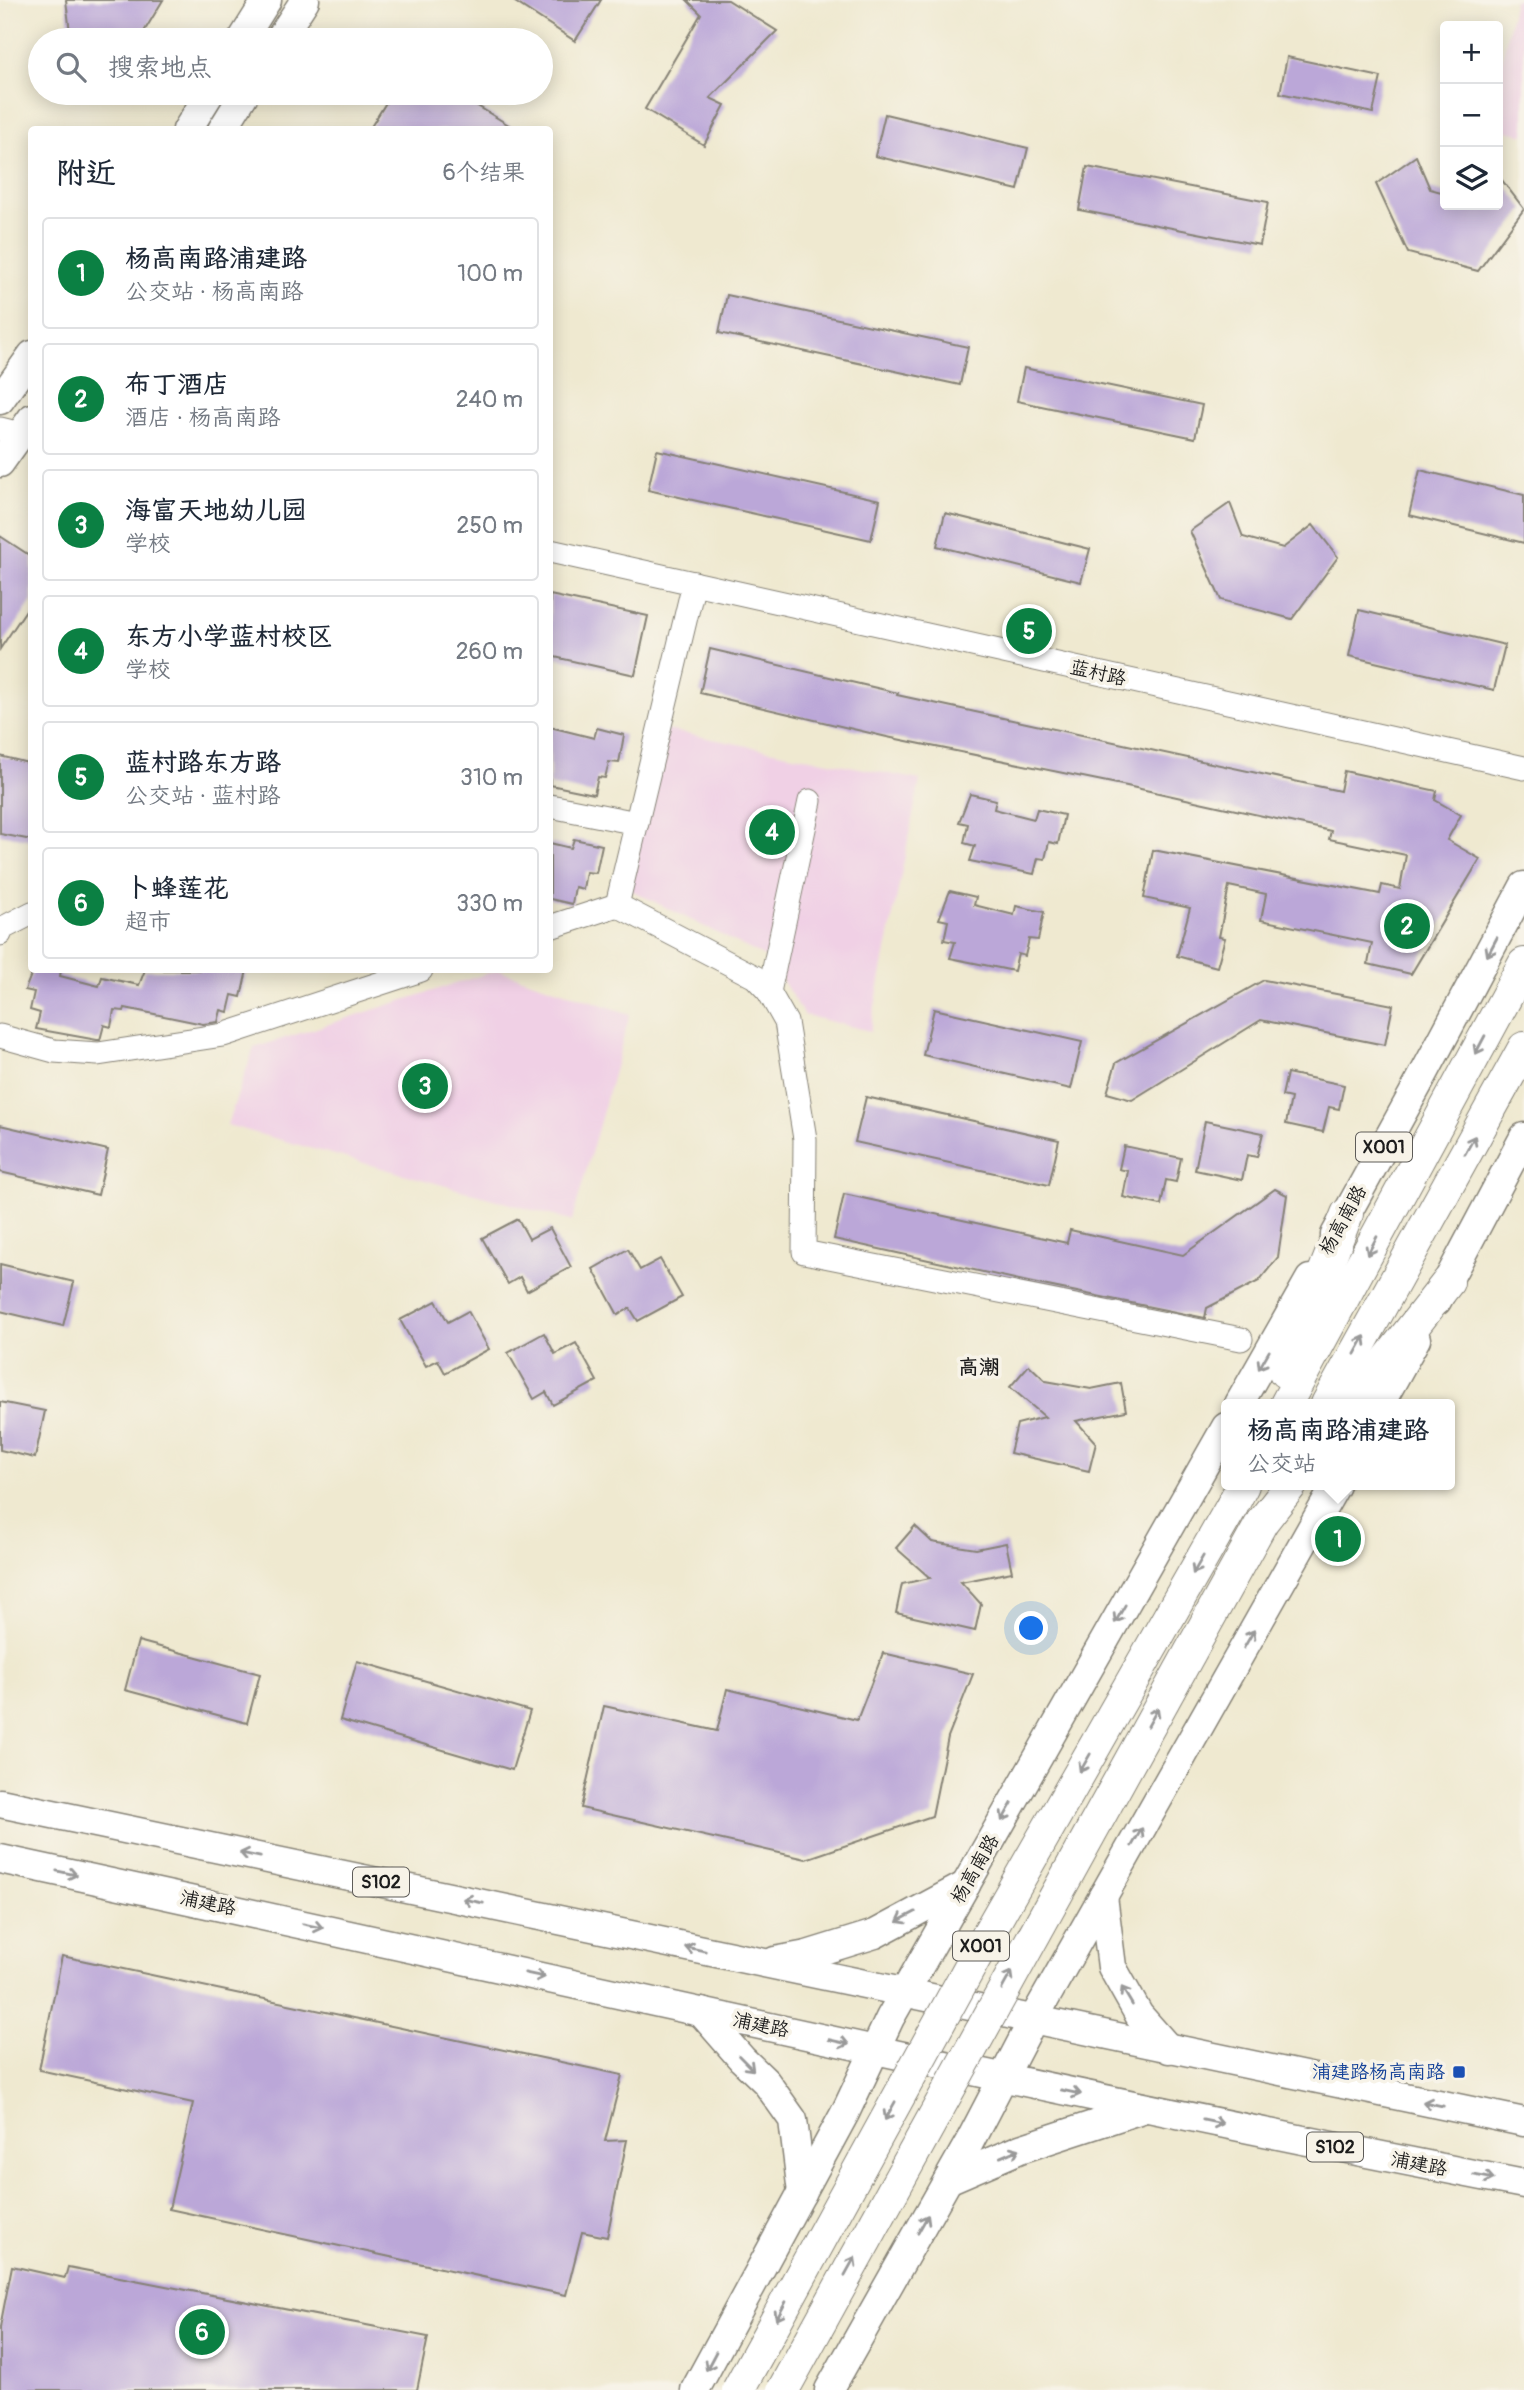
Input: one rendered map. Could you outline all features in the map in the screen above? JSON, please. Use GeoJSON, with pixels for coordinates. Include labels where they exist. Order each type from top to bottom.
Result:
{"type":"FeatureCollection","features":[{"type":"Feature","properties":{"kind":"highway","name":"杨高南路"},"geometry":{"type":"LineString","coordinates":[[1289,1399],[1524,964]]}},
{"type":"Feature","properties":{"kind":"highway"},"geometry":{"type":"LineString","coordinates":[[1330,1399],[1524,1048]]}},
{"type":"Feature","properties":{"kind":"highway"},"geometry":{"type":"LineString","coordinates":[[1274,1399],[1347,1214]]}},
{"type":"Feature","properties":{"kind":"highway"},"geometry":{"type":"LineString","coordinates":[[1357,1399],[1448,1282]]}},
{"type":"Feature","properties":{"kind":"highway","name":"X001"},"geometry":{"type":"LineString","coordinates":[[783,2390],[1279,1490]]}},
{"type":"Feature","properties":{"kind":"highway"},"geometry":{"type":"LineString","coordinates":[[1262,1522],[1287,1490]]}},
{"type":"Feature","properties":{"kind":"highway","name":"X001"},"geometry":{"type":"LineString","coordinates":[[738,2390],[989,1932],[1238,1492]]}},
{"type":"Feature","properties":{"kind":"main road"},"geometry":{"type":"LineString","coordinates":[[250,28],[267,0]]}},
{"type":"Feature","properties":{"kind":"main road"},"geometry":{"type":"LineString","coordinates":[[286,28],[304,0]]}},
{"type":"Feature","properties":{"kind":"main road"},"geometry":{"type":"LineString","coordinates":[[189,126],[203,105]]}},
{"type":"Feature","properties":{"kind":"main road"},"geometry":{"type":"LineString","coordinates":[[225,126],[238,105]]}},
{"type":"Feature","properties":{"kind":"main road"},"geometry":{"type":"LineString","coordinates":[[0,400],[28,361]]}},
{"type":"Feature","properties":{"kind":"main road"},"geometry":{"type":"LineString","coordinates":[[0,463],[21,430]]}},
{"type":"Feature","properties":{"kind":"main road","name":"杨高南路"},"geometry":{"type":"LineString","coordinates":[[1242,1399],[1347,1214],[1524,886]]}},
{"type":"Feature","properties":{"kind":"main road"},"geometry":{"type":"LineString","coordinates":[[1383,1399],[1524,1137]]}},
{"type":"Feature","properties":{"kind":"main road","name":"杨高南路"},"geometry":{"type":"LineString","coordinates":[[695,2390],[845,2113],[873,2051],[904,1994],[1221,1436]]}},
{"type":"Feature","properties":{"kind":"main road"},"geometry":{"type":"LineString","coordinates":[[829,2390],[1004,2079],[1033,2020],[1333,1490]]}},
{"type":"Feature","properties":{"kind":"main road","name":"S102"},"geometry":{"type":"LineString","coordinates":[[1,1804],[1524,2122]]}},
{"type":"Feature","properties":{"kind":"main road","name":"浦建路"},"geometry":{"type":"LineString","coordinates":[[0,1859],[1004,2079],[1524,2184]]}},
{"type":"Feature","properties":{"kind":"main road"},"geometry":{"type":"LineString","coordinates":[[762,1963],[807,1955],[875,1934],[966,1885]]}},
{"type":"Feature","properties":{"kind":"main road"},"geometry":{"type":"LineString","coordinates":[[1103,1896],[1112,1967],[1139,2015],[1169,2049]]}},
{"type":"Feature","properties":{"kind":"main road"},"geometry":{"type":"LineString","coordinates":[[701,2012],[766,2082],[793,2120],[802,2193]]}},
{"type":"Feature","properties":{"kind":"main road"},"geometry":{"type":"LineString","coordinates":[[948,2180],[1020,2149],[1089,2124],[1146,2108]]}},
{"type":"Feature","properties":{"kind":"street","name":"蓝村路"},"geometry":{"type":"LineString","coordinates":[[553,552],[1524,768]]}},
{"type":"Feature","properties":{"kind":"street"},"geometry":{"type":"LineString","coordinates":[[617,905],[694,583]]}},
{"type":"Feature","properties":{"kind":"street"},"geometry":{"type":"LineString","coordinates":[[769,992],[810,801]]}},
{"type":"Feature","properties":{"kind":"street"},"geometry":{"type":"LineString","coordinates":[[553,807],[637,823]]}},
{"type":"Feature","properties":{"kind":"street"},"geometry":{"type":"LineString","coordinates":[[553,926],[617,905],[755,977],[769,992],[786,1022],[805,1139],[804,1252],[1241,1339]]}},
{"type":"Feature","properties":{"kind":"street"},"geometry":{"type":"LineString","coordinates":[[0,928],[28,915]]}},
{"type":"Feature","properties":{"kind":"street"},"geometry":{"type":"LineString","coordinates":[[0,1036],[54,1051],[98,1054],[223,1035],[412,973]]}},
{"type":"Feature","properties":{"kind":"shaded area"},"geometry":{"type":"Polygon","coordinates":[[[1514,0],[1524,0],[1524,135],[1503,130],[1503,55],[1514,0]]]}},
{"type":"Feature","properties":{"kind":"shaded area"},"geometry":{"type":"Polygon","coordinates":[[[662,729],[920,780],[870,1031],[804,1015],[769,959],[619,884],[662,729]]]}},
{"type":"Feature","properties":{"kind":"shaded area"},"geometry":{"type":"Polygon","coordinates":[[[489,973],[507,973],[630,1014],[572,1221],[227,1125],[254,1048],[489,973]]]}},
{"type":"Feature","properties":{"kind":"building"},"geometry":{"type":"Polygon","coordinates":[[[66,0],[163,0],[146,28],[70,28],[66,0]]]}},
{"type":"Feature","properties":{"kind":"building"},"geometry":{"type":"Polygon","coordinates":[[[512,0],[601,0],[575,41],[512,0]]]}},
{"type":"Feature","properties":{"kind":"building"},"geometry":{"type":"Polygon","coordinates":[[[687,0],[728,0],[777,31],[710,98],[725,105],[704,145],[645,109],[701,14],[687,0]]]}},
{"type":"Feature","properties":{"kind":"building"},"geometry":{"type":"Polygon","coordinates":[[[1287,57],[1381,77],[1373,113],[1280,93],[1287,57]]]}},
{"type":"Feature","properties":{"kind":"building"},"geometry":{"type":"Polygon","coordinates":[[[385,105],[476,105],[510,126],[371,126],[385,105]]]}},
{"type":"Feature","properties":{"kind":"building"},"geometry":{"type":"Polygon","coordinates":[[[885,114],[1028,148],[1018,190],[875,156],[885,114]]]}},
{"type":"Feature","properties":{"kind":"building"},"geometry":{"type":"Polygon","coordinates":[[[1416,156],[1430,189],[1440,192],[1440,210],[1503,210],[1503,182],[1524,209],[1478,271],[1408,253],[1376,184],[1416,156]]]}},
{"type":"Feature","properties":{"kind":"building"},"geometry":{"type":"Polygon","coordinates":[[[1087,167],[1268,202],[1260,245],[1079,210],[1087,167]]]}},
{"type":"Feature","properties":{"kind":"building"},"geometry":{"type":"Polygon","coordinates":[[[727,295],[968,347],[960,385],[719,333],[727,295]]]}},
{"type":"Feature","properties":{"kind":"building"},"geometry":{"type":"Polygon","coordinates":[[[1024,368],[1202,405],[1195,438],[1017,401],[1024,368]]]}},
{"type":"Feature","properties":{"kind":"building"},"geometry":{"type":"Polygon","coordinates":[[[657,450],[880,500],[871,540],[648,490],[657,450]]]}},
{"type":"Feature","properties":{"kind":"building"},"geometry":{"type":"Polygon","coordinates":[[[1420,470],[1524,495],[1524,543],[1409,515],[1420,470]]]}},
{"type":"Feature","properties":{"kind":"building"},"geometry":{"type":"Polygon","coordinates":[[[1230,503],[1243,537],[1283,548],[1313,525],[1338,557],[1292,619],[1221,600],[1190,531],[1230,503]]]}},
{"type":"Feature","properties":{"kind":"building"},"geometry":{"type":"Polygon","coordinates":[[[945,513],[1090,549],[1081,582],[937,546],[945,513]]]}},
{"type":"Feature","properties":{"kind":"building"},"geometry":{"type":"Polygon","coordinates":[[[0,536],[28,554],[28,607],[0,649],[0,536]]]}},
{"type":"Feature","properties":{"kind":"building"},"geometry":{"type":"Polygon","coordinates":[[[553,596],[648,616],[635,675],[553,657],[553,596]]]}},
{"type":"Feature","properties":{"kind":"building"},"geometry":{"type":"Polygon","coordinates":[[[1359,610],[1505,645],[1494,690],[1349,656],[1359,610]]]}},
{"type":"Feature","properties":{"kind":"building"},"geometry":{"type":"Polygon","coordinates":[[[710,649],[898,693],[897,695],[1340,791],[1344,771],[1437,791],[1435,800],[1461,815],[1447,840],[1480,859],[1411,974],[1368,964],[1372,943],[1261,920],[1266,894],[1229,886],[1219,937],[1225,938],[1217,967],[1177,956],[1190,908],[1144,898],[1153,850],[1380,894],[1382,885],[1400,889],[1406,855],[1329,839],[1331,831],[887,737],[700,693],[710,649]]]}},
{"type":"Feature","properties":{"kind":"building"},"geometry":{"type":"Polygon","coordinates":[[[553,728],[594,738],[597,728],[624,735],[619,763],[609,762],[605,778],[598,777],[594,794],[553,786],[553,728]]]}},
{"type":"Feature","properties":{"kind":"building"},"geometry":{"type":"Polygon","coordinates":[[[0,756],[28,763],[28,839],[0,834],[0,756]]]}},
{"type":"Feature","properties":{"kind":"building"},"geometry":{"type":"Polygon","coordinates":[[[970,794],[996,800],[994,809],[1034,819],[1037,809],[1064,815],[1058,844],[1049,842],[1045,859],[1038,858],[1034,874],[970,861],[975,846],[964,843],[968,824],[959,822],[970,794]]]}},
{"type":"Feature","properties":{"kind":"building"},"geometry":{"type":"Polygon","coordinates":[[[574,839],[602,845],[596,873],[586,872],[583,889],[575,887],[572,904],[553,900],[553,844],[571,848],[574,839]]]}},
{"type":"Feature","properties":{"kind":"building"},"geometry":{"type":"Polygon","coordinates":[[[950,891],[976,897],[974,905],[1014,915],[1016,906],[1044,912],[1038,940],[1029,939],[1025,956],[1018,954],[1014,971],[950,958],[955,942],[944,940],[948,921],[939,919],[950,891]]]}},
{"type":"Feature","properties":{"kind":"building"},"geometry":{"type":"Polygon","coordinates":[[[32,973],[60,973],[60,976],[99,986],[102,977],[139,985],[144,973],[246,973],[241,997],[232,995],[228,1012],[221,1010],[218,1022],[203,1024],[125,1008],[124,1011],[114,1010],[111,1027],[104,1025],[100,1040],[36,1029],[40,1013],[30,1010],[34,992],[25,990],[32,973]]]}},
{"type":"Feature","properties":{"kind":"building"},"geometry":{"type":"Polygon","coordinates":[[[1264,980],[1393,1005],[1385,1045],[1261,1020],[1132,1100],[1107,1093],[1116,1063],[1264,980]]]}},
{"type":"Feature","properties":{"kind":"building"},"geometry":{"type":"Polygon","coordinates":[[[934,1009],[1082,1042],[1071,1089],[923,1055],[934,1009]]]}},
{"type":"Feature","properties":{"kind":"building"},"geometry":{"type":"Polygon","coordinates":[[[1287,1073],[1344,1085],[1339,1109],[1329,1107],[1323,1132],[1286,1124],[1291,1098],[1282,1096],[1287,1073]]]}},
{"type":"Feature","properties":{"kind":"building"},"geometry":{"type":"Polygon","coordinates":[[[866,1097],[1059,1140],[1049,1185],[855,1142],[866,1097]]]}},
{"type":"Feature","properties":{"kind":"building"},"geometry":{"type":"Polygon","coordinates":[[[1205,1121],[1263,1133],[1257,1157],[1247,1155],[1242,1180],[1195,1170],[1205,1121]]]}},
{"type":"Feature","properties":{"kind":"building"},"geometry":{"type":"Polygon","coordinates":[[[0,1125],[108,1150],[98,1195],[0,1172],[0,1125]]]}},
{"type":"Feature","properties":{"kind":"building"},"geometry":{"type":"Polygon","coordinates":[[[1124,1146],[1181,1158],[1176,1182],[1166,1180],[1161,1205],[1123,1197],[1128,1171],[1119,1169],[1124,1146]]]}},
{"type":"Feature","properties":{"kind":"building"},"geometry":{"type":"Polygon","coordinates":[[[1275,1189],[1287,1195],[1278,1257],[1259,1281],[1207,1308],[1205,1318],[834,1239],[844,1194],[1067,1243],[1070,1230],[1183,1255],[1275,1189]]]}},
{"type":"Feature","properties":{"kind":"building"},"geometry":{"type":"Polygon","coordinates":[[[518,1219],[529,1239],[550,1228],[571,1267],[527,1291],[520,1277],[508,1284],[482,1238],[518,1219]]]}},
{"type":"Feature","properties":{"kind":"building"},"geometry":{"type":"Polygon","coordinates":[[[628,1249],[640,1270],[660,1259],[682,1297],[638,1321],[630,1308],[618,1315],[593,1269],[628,1249]]]}},
{"type":"Feature","properties":{"kind":"building"},"geometry":{"type":"Polygon","coordinates":[[[0,1264],[74,1282],[63,1326],[0,1311],[0,1264]]]}},
{"type":"Feature","properties":{"kind":"building"},"geometry":{"type":"Polygon","coordinates":[[[436,1301],[448,1322],[468,1311],[489,1349],[445,1373],[438,1360],[426,1366],[400,1320],[436,1301]]]}},
{"type":"Feature","properties":{"kind":"building"},"geometry":{"type":"Polygon","coordinates":[[[544,1333],[555,1354],[576,1343],[597,1381],[553,1405],[546,1392],[534,1399],[508,1353],[544,1333]]]}},
{"type":"Feature","properties":{"kind":"building"},"geometry":{"type":"Polygon","coordinates":[[[1029,1365],[1046,1381],[1091,1389],[1121,1383],[1126,1411],[1076,1421],[1096,1443],[1089,1471],[1010,1453],[1017,1424],[1045,1417],[1010,1387],[1029,1365]]]}},
{"type":"Feature","properties":{"kind":"building"},"geometry":{"type":"Polygon","coordinates":[[[0,1402],[45,1411],[35,1458],[0,1450],[0,1402]]]}},
{"type":"Feature","properties":{"kind":"building"},"geometry":{"type":"Polygon","coordinates":[[[915,1526],[932,1542],[976,1549],[1006,1543],[1012,1572],[961,1582],[981,1604],[975,1631],[896,1613],[902,1584],[930,1578],[896,1548],[915,1526]]]}},
{"type":"Feature","properties":{"kind":"building"},"geometry":{"type":"Polygon","coordinates":[[[138,1641],[260,1674],[247,1723],[125,1690],[138,1641]]]}},
{"type":"Feature","properties":{"kind":"building"},"geometry":{"type":"Polygon","coordinates":[[[883,1653],[973,1674],[948,1737],[932,1816],[806,1859],[581,1808],[604,1706],[717,1731],[727,1689],[857,1720],[883,1653]]]}},
{"type":"Feature","properties":{"kind":"building"},"geometry":{"type":"Polygon","coordinates":[[[357,1661],[530,1711],[512,1770],[340,1720],[357,1661]]]}},
{"type":"Feature","properties":{"kind":"building"},"geometry":{"type":"Polygon","coordinates":[[[62,1956],[622,2075],[605,2141],[627,2140],[607,2237],[582,2232],[566,2295],[169,2209],[193,2103],[39,2070],[62,1956]]]}},
{"type":"Feature","properties":{"kind":"building"},"geometry":{"type":"Polygon","coordinates":[[[12,2266],[65,2278],[68,2267],[428,2337],[417,2390],[0,2390],[0,2327],[12,2266]]]}},
{"type":"Feature","properties":{"kind":"place","name":"蓝村路东方路"},"geometry":{"type":"Point","coordinates":[1029,631]}},
{"type":"Feature","properties":{"kind":"place","name":"东方小学蓝村校区"},"geometry":{"type":"Point","coordinates":[772,832]}},
{"type":"Feature","properties":{"kind":"place","name":"布丁酒店"},"geometry":{"type":"Point","coordinates":[1407,926]}},
{"type":"Feature","properties":{"kind":"place","name":"海富天地幼儿园"},"geometry":{"type":"Point","coordinates":[425,1086]}},
{"type":"Feature","properties":{"kind":"place","name":"杨高南路浦建路"},"geometry":{"type":"Point","coordinates":[1338,1539]}},
{"type":"Feature","properties":{"kind":"place","name":"浦建路杨高南路"},"geometry":{"type":"Point","coordinates":[1459,2072]}},
{"type":"Feature","properties":{"kind":"place","name":"卜蜂莲花"},"geometry":{"type":"Point","coordinates":[202,2332]}},
{"type":"Feature","properties":{"kind":"district","name":"高潮"},"geometry":{"type":"Point","coordinates":[979,1367]}}]}
